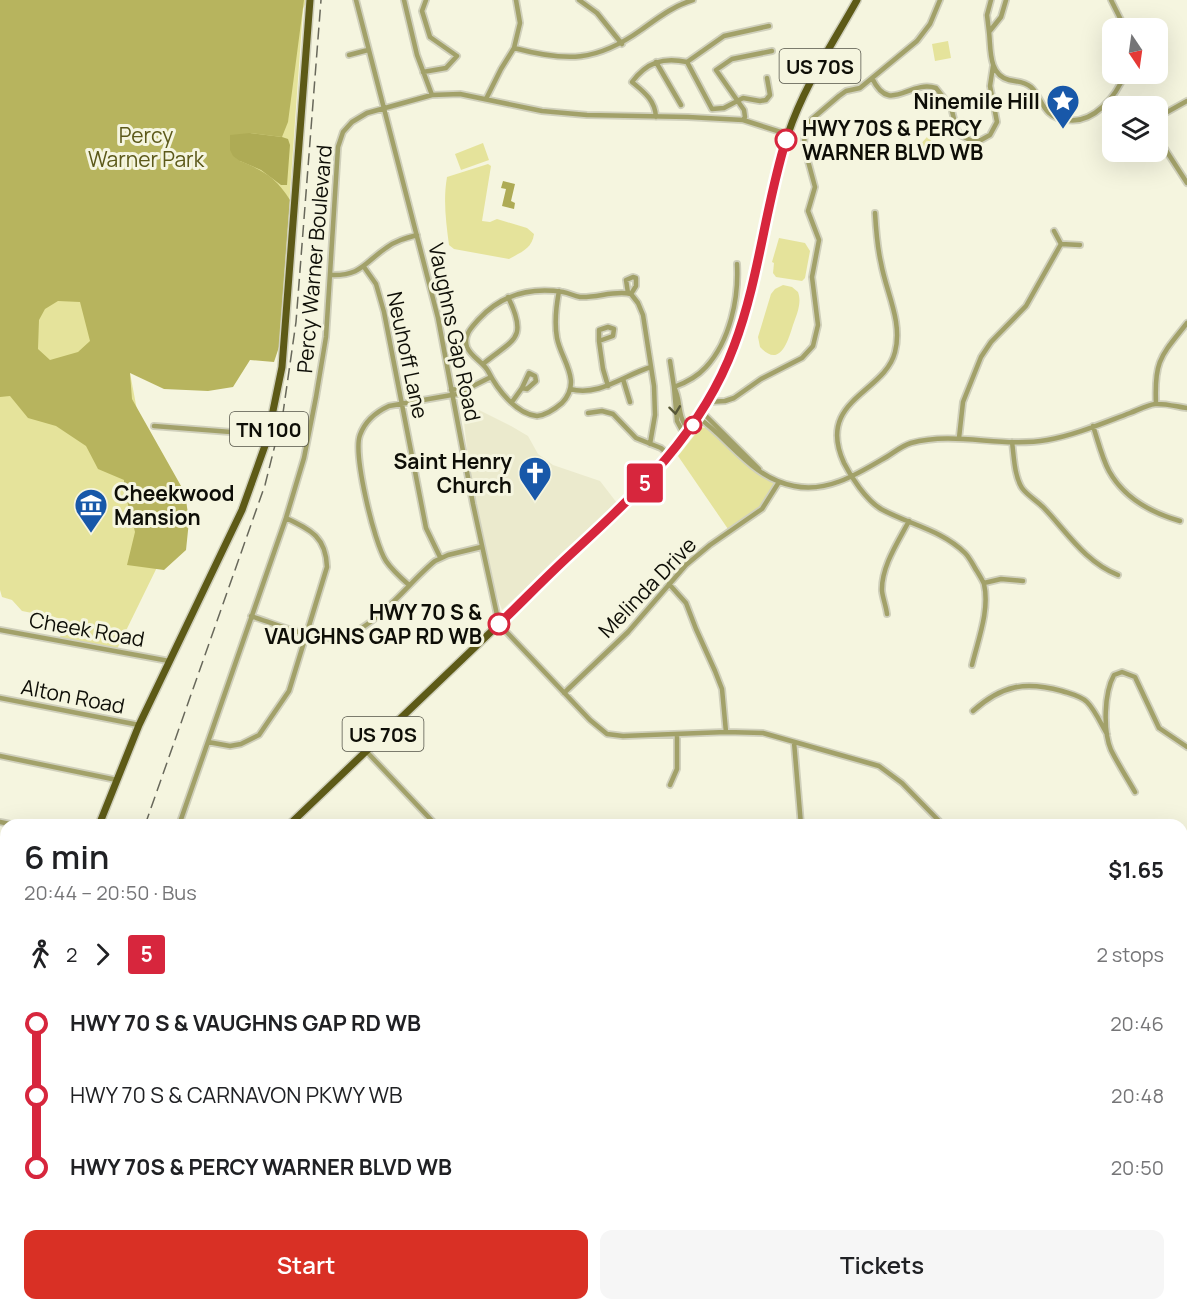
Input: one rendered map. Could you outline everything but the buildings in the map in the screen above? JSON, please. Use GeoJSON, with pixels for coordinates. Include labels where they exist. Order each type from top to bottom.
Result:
{"type":"FeatureCollection","features":[{"type":"Feature","properties":{"kind":"main road","name":"TN 100"},"geometry":{"type":"LineString","coordinates":[[101,819],[139,725],[242,510],[267,440],[282,367],[310,0]]}},
{"type":"Feature","properties":{"kind":"main road","name":"US 70S"},"geometry":{"type":"LineString","coordinates":[[295,819],[636,493],[688,433],[708,402],[728,362],[742,323],[788,134],[806,91],[857,0]]}},
{"type":"Feature","properties":{"kind":"street","name":"Vaughns Gap Road"},"geometry":{"type":"LineString","coordinates":[[356,0],[438,318],[481,548],[499,624],[590,720],[607,734],[623,736],[763,732],[880,767],[902,783],[937,819]]}},
{"type":"Feature","properties":{"kind":"street"},"geometry":{"type":"LineString","coordinates":[[404,0],[417,55],[432,95]]}},
{"type":"Feature","properties":{"kind":"street"},"geometry":{"type":"LineString","coordinates":[[423,72],[446,68],[457,56],[430,37],[422,11],[426,0]]}},
{"type":"Feature","properties":{"kind":"street"},"geometry":{"type":"LineString","coordinates":[[486,99],[514,48],[520,23],[516,0]]}},
{"type":"Feature","properties":{"kind":"street"},"geometry":{"type":"LineString","coordinates":[[579,0],[597,13],[622,44]]}},
{"type":"Feature","properties":{"kind":"street"},"geometry":{"type":"LineString","coordinates":[[514,48],[543,56],[584,57],[603,52],[622,44],[675,2],[693,0]]}},
{"type":"Feature","properties":{"kind":"street"},"geometry":{"type":"LineString","coordinates":[[708,402],[725,401],[737,396],[761,379],[800,360],[813,346],[818,322],[812,277],[819,240],[808,211],[815,187],[804,146],[805,130],[812,119],[839,96],[858,88],[872,78],[920,38],[931,21],[939,0]]}},
{"type":"Feature","properties":{"kind":"street"},"geometry":{"type":"LineString","coordinates":[[872,78],[879,91],[887,96],[923,87],[936,88],[951,107],[959,133],[967,140],[976,140],[990,135],[996,124],[990,86],[993,66],[987,15],[991,0]]}},
{"type":"Feature","properties":{"kind":"street"},"geometry":{"type":"LineString","coordinates":[[989,32],[1001,17],[1006,0]]}},
{"type":"Feature","properties":{"kind":"street"},"geometry":{"type":"LineString","coordinates":[[1111,0],[1120,18]]}},
{"type":"Feature","properties":{"kind":"street"},"geometry":{"type":"LineString","coordinates":[[656,117],[656,109],[651,99],[632,81],[644,68],[656,62],[672,60],[687,63],[724,36],[769,26]]}},
{"type":"Feature","properties":{"kind":"street"},"geometry":{"type":"LineString","coordinates":[[349,55],[368,50]]}},
{"type":"Feature","properties":{"kind":"street"},"geometry":{"type":"LineString","coordinates":[[743,120],[745,117],[742,108],[716,70],[732,59],[772,51]]}},
{"type":"Feature","properties":{"kind":"street"},"geometry":{"type":"LineString","coordinates":[[656,62],[681,105]]}},
{"type":"Feature","properties":{"kind":"street"},"geometry":{"type":"LineString","coordinates":[[687,63],[712,109],[724,108],[743,98],[760,101],[769,98],[767,78]]}},
{"type":"Feature","properties":{"kind":"street"},"geometry":{"type":"LineString","coordinates":[[993,66],[1004,78],[1030,86],[1052,115],[1071,120],[1090,115],[1100,109],[1120,84]]}},
{"type":"Feature","properties":{"kind":"street","name":"Percy Warner Boulevard"},"geometry":{"type":"LineString","coordinates":[[181,819],[286,518],[304,458],[326,337],[338,147],[343,132],[352,122],[384,107],[432,95],[460,94],[553,112],[743,120],[788,134]]}},
{"type":"Feature","properties":{"kind":"street"},"geometry":{"type":"LineString","coordinates":[[1168,112],[1187,101]]}},
{"type":"Feature","properties":{"kind":"street"},"geometry":{"type":"LineString","coordinates":[[1168,154],[1187,183]]}},
{"type":"Feature","properties":{"kind":"street"},"geometry":{"type":"LineString","coordinates":[[875,213],[881,264],[898,334],[895,352],[888,366],[882,375],[854,399],[840,422],[837,434],[839,446],[852,477],[880,508],[942,536],[966,553],[984,583],[984,610],[972,665]]}},
{"type":"Feature","properties":{"kind":"street"},"geometry":{"type":"LineString","coordinates":[[1054,231],[1061,244]]}},
{"type":"Feature","properties":{"kind":"street"},"geometry":{"type":"LineString","coordinates":[[331,275],[344,275],[364,267],[387,246],[417,235]]}},
{"type":"Feature","properties":{"kind":"street"},"geometry":{"type":"LineString","coordinates":[[959,438],[963,402],[981,357],[991,342],[1026,306],[1061,244]]}},
{"type":"Feature","properties":{"kind":"street"},"geometry":{"type":"LineString","coordinates":[[1061,244],[1080,245]]}},
{"type":"Feature","properties":{"kind":"street"},"geometry":{"type":"LineString","coordinates":[[674,387],[704,370],[718,350],[735,302],[738,283],[737,264]]}},
{"type":"Feature","properties":{"kind":"street","name":"Neuhoff Lane"},"geometry":{"type":"LineString","coordinates":[[364,267],[376,284],[390,340],[426,528],[440,557]]}},
{"type":"Feature","properties":{"kind":"street"},"geometry":{"type":"LineString","coordinates":[[559,291],[556,311],[557,334],[567,362],[570,389],[560,405],[542,416],[526,413],[512,402],[483,364],[468,349],[467,335],[471,328],[486,311],[508,297],[527,291],[559,291],[585,297],[629,294],[642,311],[651,367],[655,403],[650,444]]}},
{"type":"Feature","properties":{"kind":"street"},"geometry":{"type":"LineString","coordinates":[[483,364],[506,348],[518,329],[516,314],[508,297]]}},
{"type":"Feature","properties":{"kind":"street"},"geometry":{"type":"LineString","coordinates":[[1156,404],[1155,380],[1160,358],[1187,323]]}},
{"type":"Feature","properties":{"kind":"street"},"geometry":{"type":"LineString","coordinates":[[599,341],[603,372],[608,386]]}},
{"type":"Feature","properties":{"kind":"street"},"geometry":{"type":"LineString","coordinates":[[670,361],[677,421],[688,433]]}},
{"type":"Feature","properties":{"kind":"street"},"geometry":{"type":"LineString","coordinates":[[570,389],[590,390],[608,386],[651,367]]}},
{"type":"Feature","properties":{"kind":"street"},"geometry":{"type":"LineString","coordinates":[[409,585],[387,563],[378,546],[370,519],[358,452],[359,437],[366,423],[378,411],[401,403],[452,392],[463,393],[491,377]]}},
{"type":"Feature","properties":{"kind":"street"},"geometry":{"type":"LineString","coordinates":[[623,379],[630,402]]}},
{"type":"Feature","properties":{"kind":"street"},"geometry":{"type":"LineString","coordinates":[[512,402],[522,388]]}},
{"type":"Feature","properties":{"kind":"street"},"geometry":{"type":"LineString","coordinates":[[700,415],[745,461],[771,478],[797,487],[817,487],[852,477],[908,444],[932,438],[959,438],[991,442],[1047,440],[1156,404],[1187,408]]}},
{"type":"Feature","properties":{"kind":"street"},"geometry":{"type":"LineString","coordinates":[[588,414],[602,411],[613,414],[631,434],[664,450],[670,456]]}},
{"type":"Feature","properties":{"kind":"street"},"geometry":{"type":"LineString","coordinates":[[154,426],[231,432],[267,440]]}},
{"type":"Feature","properties":{"kind":"street"},"geometry":{"type":"LineString","coordinates":[[1093,426],[1109,471],[1124,491],[1160,516],[1180,521]]}},
{"type":"Feature","properties":{"kind":"street"},"geometry":{"type":"LineString","coordinates":[[1012,442],[1016,469],[1022,488],[1058,522],[1083,554],[1118,575]]}},
{"type":"Feature","properties":{"kind":"street","name":"Melinda Drive"},"geometry":{"type":"LineString","coordinates":[[564,693],[620,640],[669,584],[703,550],[759,511],[770,499],[779,482]]}},
{"type":"Feature","properties":{"kind":"street"},"geometry":{"type":"LineString","coordinates":[[208,742],[230,746],[241,744],[259,735],[289,691],[327,567],[327,555],[322,543],[310,530],[286,518]]}},
{"type":"Feature","properties":{"kind":"street"},"geometry":{"type":"LineString","coordinates":[[887,614],[882,583],[889,561],[909,521]]}},
{"type":"Feature","properties":{"kind":"street"},"geometry":{"type":"LineString","coordinates":[[251,616],[329,638],[354,633],[368,624],[440,557],[481,548]]}},
{"type":"Feature","properties":{"kind":"street"},"geometry":{"type":"LineString","coordinates":[[984,583],[1001,579],[1023,581]]}},
{"type":"Feature","properties":{"kind":"street"},"geometry":{"type":"LineString","coordinates":[[669,584],[686,603],[716,671],[722,688],[726,732]]}},
{"type":"Feature","properties":{"kind":"street","name":"Cheek Road"},"geometry":{"type":"LineString","coordinates":[[0,630],[169,661]]}},
{"type":"Feature","properties":{"kind":"street"},"geometry":{"type":"LineString","coordinates":[[1135,792],[1110,748],[1106,699],[1109,684],[1114,675],[1122,672],[1136,677],[1159,728],[1187,747]]}},
{"type":"Feature","properties":{"kind":"street"},"geometry":{"type":"LineString","coordinates":[[973,711],[985,701],[1012,687],[1025,685],[1041,687],[1082,698],[1089,703],[1108,736]]}},
{"type":"Feature","properties":{"kind":"street","name":"Alton Road"},"geometry":{"type":"LineString","coordinates":[[0,698],[139,725]]}},
{"type":"Feature","properties":{"kind":"street"},"geometry":{"type":"LineString","coordinates":[[670,785],[677,769],[677,735]]}},
{"type":"Feature","properties":{"kind":"street"},"geometry":{"type":"LineString","coordinates":[[794,742],[800,819]]}},
{"type":"Feature","properties":{"kind":"street"},"geometry":{"type":"LineString","coordinates":[[366,751],[430,819]]}},
{"type":"Feature","properties":{"kind":"street"},"geometry":{"type":"LineString","coordinates":[[0,756],[117,780]]}},
{"type":"Feature","properties":{"kind":"shaded area"},"geometry":{"type":"Polygon","coordinates":[[[250,133],[288,139],[290,145],[287,185],[281,185],[261,170],[233,156],[230,150],[230,135],[250,133]]]}},
{"type":"Feature","properties":{"kind":"shaded area"},"geometry":{"type":"Polygon","coordinates":[[[503,181],[515,184],[511,201],[515,203],[514,209],[502,206],[506,189],[501,188],[503,181]]]}},
{"type":"Feature","properties":{"kind":"shaded area"},"geometry":{"type":"Polygon","coordinates":[[[479,410],[528,436],[538,454],[553,465],[600,481],[617,503],[502,610],[489,573],[470,476],[464,422],[479,410]]]}},
{"type":"Feature","properties":{"kind":"green space","name":"Percy Warner Park"},"geometry":{"type":"Polygon","coordinates":[[[0,0],[307,0],[303,9],[279,347],[130,373],[164,553],[117,649],[60,638],[63,619],[22,611],[12,600],[2,597],[0,590],[0,0]]]}},
{"type":"Feature","properties":{"kind":"green space","name":"Percy Warner Park"},"geometry":{"type":"Polygon","coordinates":[[[0,0],[304,0],[288,122],[282,137],[250,133],[240,161],[269,176],[290,200],[279,347],[274,362],[250,360],[233,387],[208,391],[164,389],[130,373],[132,399],[185,493],[189,521],[186,550],[164,570],[127,565],[135,532],[124,489],[124,480],[98,469],[86,446],[56,426],[28,418],[10,396],[0,397],[0,0]],[[58,301],[45,309],[39,320],[38,349],[50,360],[78,352],[90,341],[80,302],[58,301]]]}},
{"type":"Feature","properties":{"kind":"green space"},"geometry":{"type":"Polygon","coordinates":[[[948,41],[951,58],[935,61],[932,44],[948,41]]]}},
{"type":"Feature","properties":{"kind":"green space"},"geometry":{"type":"Polygon","coordinates":[[[927,137],[940,149],[930,160],[917,148],[927,137]]]}},
{"type":"Feature","properties":{"kind":"green space"},"geometry":{"type":"Polygon","coordinates":[[[483,143],[489,160],[461,170],[455,154],[483,143]]]}},
{"type":"Feature","properties":{"kind":"green space"},"geometry":{"type":"Polygon","coordinates":[[[488,164],[491,166],[482,221],[490,222],[497,219],[527,228],[534,234],[528,247],[509,259],[454,249],[449,245],[445,203],[447,177],[488,164]]]}},
{"type":"Feature","properties":{"kind":"green space"},"geometry":{"type":"Polygon","coordinates":[[[779,238],[805,243],[810,251],[805,278],[802,281],[776,277],[773,273],[774,263],[772,262],[779,238]]]}},
{"type":"Feature","properties":{"kind":"green space"},"geometry":{"type":"Polygon","coordinates":[[[783,285],[792,287],[798,292],[799,304],[786,345],[778,354],[773,355],[760,347],[758,337],[771,294],[783,285]]]}},
{"type":"Feature","properties":{"kind":"green space"},"geometry":{"type":"Polygon","coordinates":[[[701,427],[710,429],[744,463],[773,482],[774,486],[759,508],[728,529],[678,456],[701,427]]]}},
{"type":"Feature","properties":{"kind":"railway"},"geometry":{"type":"LineString","coordinates":[[147,819],[265,485],[283,413],[296,322],[321,0]]}},
{"type":"Feature","properties":{"kind":"bus line","name":"5"},"geometry":{"type":"LineString","coordinates":[[499,624],[636,493],[675,450],[702,412],[724,371],[742,323],[786,140]]}},
{"type":"Feature","properties":{"kind":"place","name":"Ninemile Hill"},"geometry":{"type":"Point","coordinates":[1063,130]}},
{"type":"Feature","properties":{"kind":"place","name":"HWY 70S & PERCY WARNER BLVD WB"},"geometry":{"type":"Point","coordinates":[786,140]}},
{"type":"Feature","properties":{"kind":"place","name":"Saint Henry Church"},"geometry":{"type":"Point","coordinates":[535,502]}},
{"type":"Feature","properties":{"kind":"place","name":"Cheekwood Mansion"},"geometry":{"type":"Point","coordinates":[91,534]}},
{"type":"Feature","properties":{"kind":"place","name":"HWY 70 S & VAUGHNS GAP RD WB"},"geometry":{"type":"Point","coordinates":[499,624]}}]}
